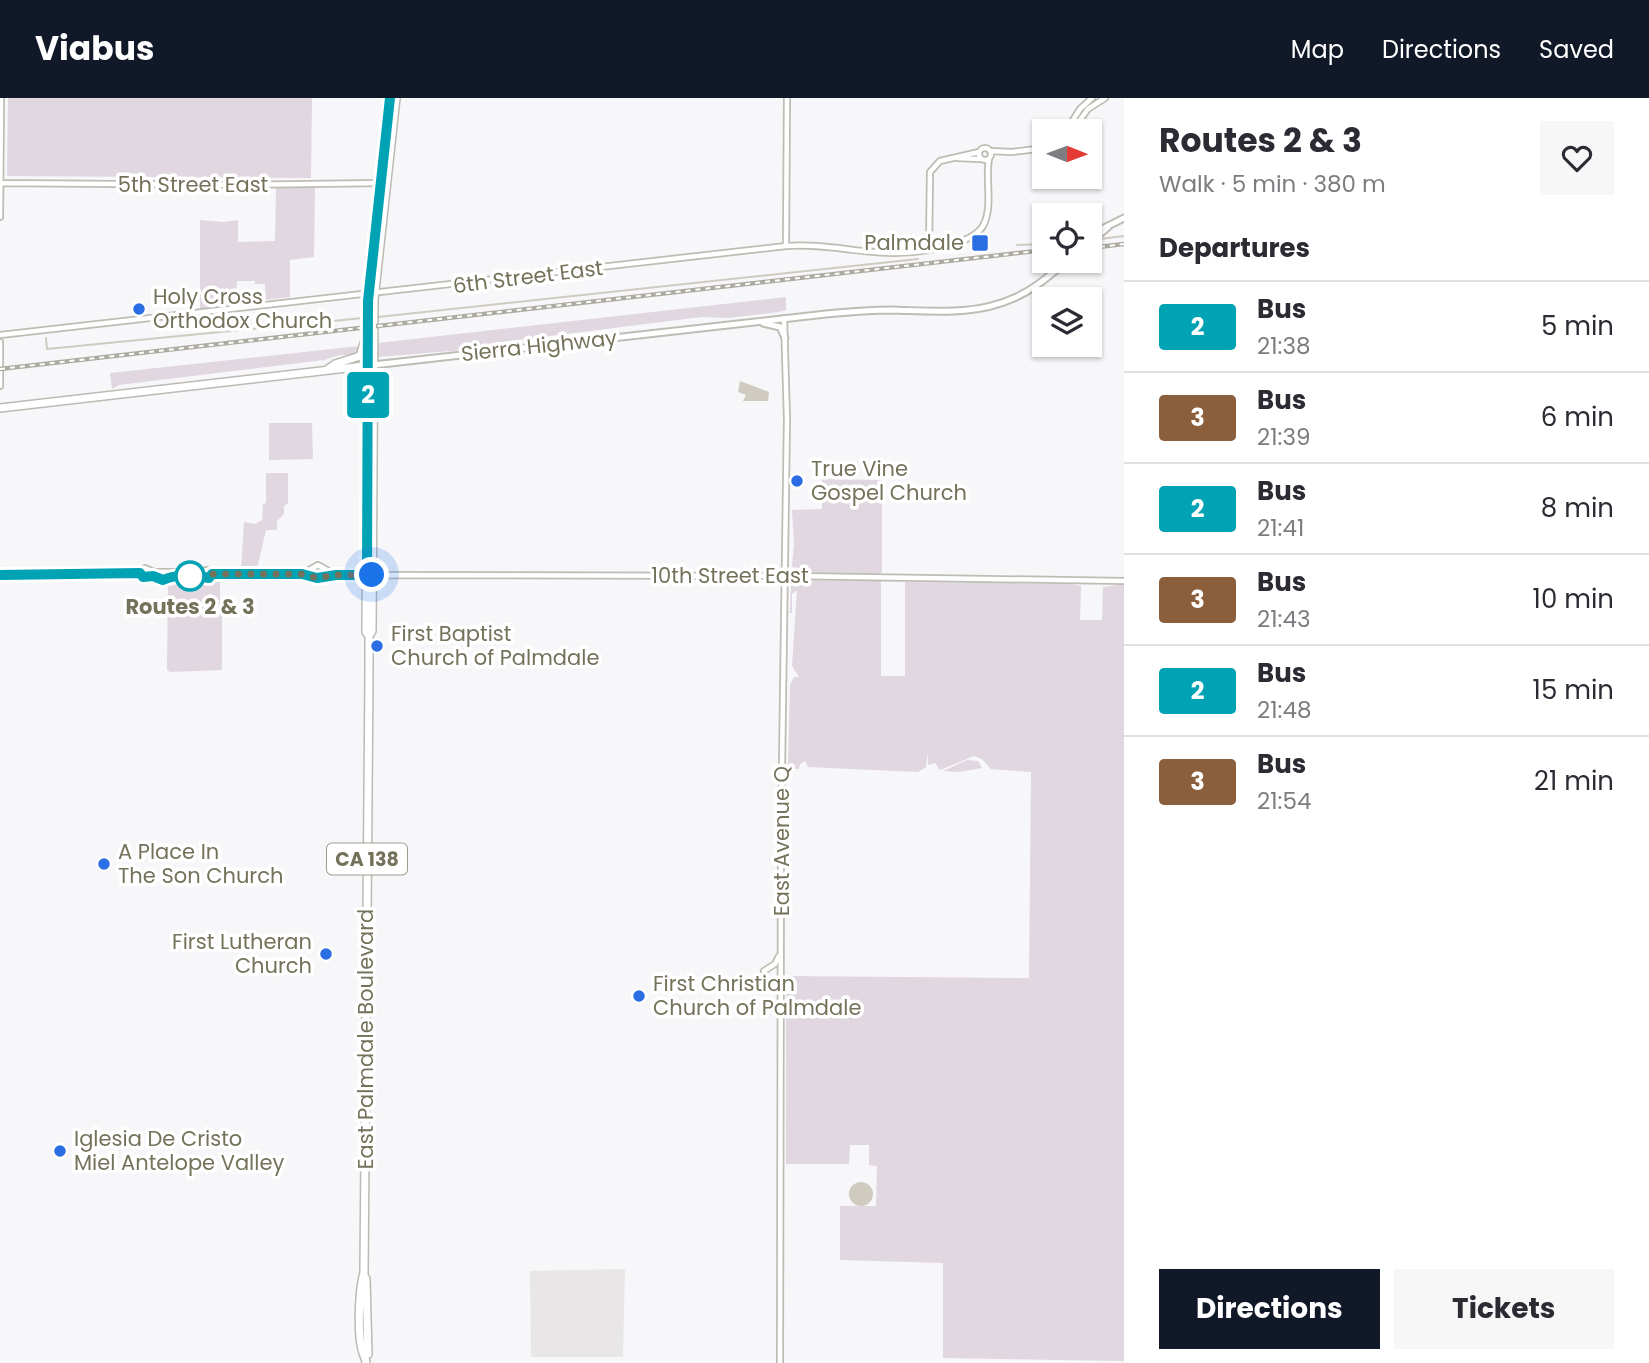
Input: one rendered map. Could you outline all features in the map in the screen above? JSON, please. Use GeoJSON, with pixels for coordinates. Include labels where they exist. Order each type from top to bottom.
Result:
{"type":"FeatureCollection","features":[{"type":"Feature","properties":{"kind":"highway","name":"East Palmdale Boulevard"},"geometry":{"type":"LineString","coordinates":[[371,366],[368,333],[390,98]]}},
{"type":"Feature","properties":{"kind":"highway","name":"East Palmdale Boulevard"},"geometry":{"type":"LineString","coordinates":[[383,183],[397,98]]}},
{"type":"Feature","properties":{"kind":"highway","name":"East Palmdale Boulevard"},"geometry":{"type":"LineString","coordinates":[[366,1360],[368,1355],[364,1275],[369,636],[372,631],[369,575],[371,294]]}},
{"type":"Feature","properties":{"kind":"highway"},"geometry":{"type":"LineString","coordinates":[[327,370],[335,364],[360,356],[368,333]]}},
{"type":"Feature","properties":{"kind":"highway","name":"Sierra Highway"},"geometry":{"type":"LineString","coordinates":[[0,408],[371,366]]}},
{"type":"Feature","properties":{"kind":"highway","name":"East Palmdale Boulevard"},"geometry":{"type":"LineString","coordinates":[[364,1275],[361,1280],[361,1331],[363,1355],[366,1360]]}},
{"type":"Feature","properties":{"kind":"highway"},"geometry":{"type":"LineString","coordinates":[[361,1290],[366,1315]]}},
{"type":"Feature","properties":{"kind":"main road"},"geometry":{"type":"LineString","coordinates":[[0,217],[1,98]]}},
{"type":"Feature","properties":{"kind":"main road"},"geometry":{"type":"LineString","coordinates":[[786,246],[787,98]]}},
{"type":"Feature","properties":{"kind":"main road"},"geometry":{"type":"LineString","coordinates":[[1074,119],[1092,98]]}},
{"type":"Feature","properties":{"kind":"main road"},"geometry":{"type":"LineString","coordinates":[[1081,119],[1088,109],[1105,98]]}},
{"type":"Feature","properties":{"kind":"main road"},"geometry":{"type":"LineString","coordinates":[[929,249],[930,172],[937,162],[979,152],[984,148],[990,156]]}},
{"type":"Feature","properties":{"kind":"main road"},"geometry":{"type":"LineString","coordinates":[[956,158],[980,159],[1032,150]]}},
{"type":"Feature","properties":{"kind":"main road"},"geometry":{"type":"LineString","coordinates":[[979,152],[980,159]]}},
{"type":"Feature","properties":{"kind":"main road","name":"6th Street East"},"geometry":{"type":"LineString","coordinates":[[0,335],[786,246],[821,245],[895,253],[929,249],[966,240],[980,231],[987,215],[990,156]]}},
{"type":"Feature","properties":{"kind":"main road","name":"5th Street East"},"geometry":{"type":"LineString","coordinates":[[0,183],[383,183]]}},
{"type":"Feature","properties":{"kind":"main road"},"geometry":{"type":"LineString","coordinates":[[1102,229],[1124,218]]}},
{"type":"Feature","properties":{"kind":"main road"},"geometry":{"type":"LineString","coordinates":[[1102,232],[1110,225]]}},
{"type":"Feature","properties":{"kind":"main road","name":"Sierra Highway"},"geometry":{"type":"LineString","coordinates":[[371,366],[784,318],[851,312],[951,312],[985,308],[1017,297],[1037,286],[1052,273]]}},
{"type":"Feature","properties":{"kind":"main road","name":"East Avenue Q"},"geometry":{"type":"LineString","coordinates":[[780,1363],[787,419],[784,318]]}},
{"type":"Feature","properties":{"kind":"main road"},"geometry":{"type":"LineString","coordinates":[[760,321],[778,326],[785,338]]}},
{"type":"Feature","properties":{"kind":"main road"},"geometry":{"type":"LineString","coordinates":[[0,342],[0,386]]}},
{"type":"Feature","properties":{"kind":"main road"},"geometry":{"type":"LineString","coordinates":[[0,575],[140,573],[143,569],[148,573],[203,574],[209,578],[212,574],[312,573],[318,565],[324,570],[321,577]]}},
{"type":"Feature","properties":{"kind":"main road","name":"10th Street East"},"geometry":{"type":"LineString","coordinates":[[324,570],[336,575]]}},
{"type":"Feature","properties":{"kind":"main road","name":"10th Street East"},"geometry":{"type":"LineString","coordinates":[[312,573],[321,577],[785,576],[1124,581]]}},
{"type":"Feature","properties":{"kind":"main road"},"geometry":{"type":"LineString","coordinates":[[764,971],[775,964],[781,952]]}},
{"type":"Feature","properties":{"kind":"shaded area"},"geometry":{"type":"Polygon","coordinates":[[[8,98],[312,98],[311,178],[7,176],[8,98]]]}},
{"type":"Feature","properties":{"kind":"shaded area"},"geometry":{"type":"Polygon","coordinates":[[[276,188],[315,188],[314,257],[290,260],[290,297],[266,300],[265,284],[237,281],[236,305],[200,309],[200,220],[238,220],[238,242],[275,241],[276,188]]]}},
{"type":"Feature","properties":{"kind":"shaded area"},"geometry":{"type":"Polygon","coordinates":[[[786,297],[786,310],[779,312],[729,318],[702,317],[479,345],[475,349],[378,357],[378,343],[786,297]]]}},
{"type":"Feature","properties":{"kind":"shaded area"},"geometry":{"type":"Polygon","coordinates":[[[359,346],[359,351],[354,355],[119,385],[112,389],[110,373],[359,346]]]}},
{"type":"Feature","properties":{"kind":"shaded area"},"geometry":{"type":"Polygon","coordinates":[[[740,381],[769,392],[768,401],[743,401],[746,395],[738,392],[740,381]]]}},
{"type":"Feature","properties":{"kind":"shaded area"},"geometry":{"type":"Polygon","coordinates":[[[269,423],[312,423],[313,459],[269,460],[269,423]]]}},
{"type":"Feature","properties":{"kind":"shaded area"},"geometry":{"type":"Polygon","coordinates":[[[266,473],[288,473],[288,503],[284,506],[284,514],[277,521],[277,530],[266,530],[257,569],[241,569],[244,522],[255,524],[262,520],[263,504],[266,503],[266,473]]]}},
{"type":"Feature","properties":{"kind":"shaded area"},"geometry":{"type":"Polygon","coordinates":[[[822,479],[882,480],[882,572],[879,575],[796,572],[792,566],[792,510],[822,509],[822,479]]]}},
{"type":"Feature","properties":{"kind":"shaded area"},"geometry":{"type":"Polygon","coordinates":[[[795,580],[881,581],[881,676],[905,676],[905,582],[1081,586],[1080,620],[1102,620],[1103,587],[1124,584],[1124,1361],[943,1358],[943,1263],[840,1260],[840,1206],[876,1206],[877,1166],[869,1165],[869,1145],[850,1145],[849,1164],[786,1164],[786,976],[1029,978],[1031,772],[991,769],[982,759],[974,756],[940,770],[935,763],[928,765],[928,752],[926,767],[918,772],[808,767],[805,761],[800,764],[799,769],[788,769],[790,685],[794,677],[799,677],[792,666],[797,590],[792,594],[792,613],[789,613],[791,585],[795,580]]]}},
{"type":"Feature","properties":{"kind":"shaded area"},"geometry":{"type":"Polygon","coordinates":[[[168,582],[220,582],[222,670],[167,670],[168,582]]]}},
{"type":"Feature","properties":{"kind":"shaded area"},"geometry":{"type":"Polygon","coordinates":[[[967,760],[978,761],[982,768],[959,772],[943,771],[967,760]]]}},
{"type":"Feature","properties":{"kind":"shaded area"},"geometry":{"type":"Polygon","coordinates":[[[861,1182],[872,1189],[873,1194],[866,1205],[861,1206],[850,1199],[849,1194],[856,1183],[861,1182]]]}},
{"type":"Feature","properties":{"kind":"shaded area"},"geometry":{"type":"Polygon","coordinates":[[[625,1269],[623,1357],[531,1357],[530,1271],[625,1269]]]}},
{"type":"Feature","properties":{"kind":"waterway"},"geometry":{"type":"LineString","coordinates":[[1102,239],[1124,236]]}},
{"type":"Feature","properties":{"kind":"waterway"},"geometry":{"type":"LineString","coordinates":[[1017,245],[1032,244]]}},
{"type":"Feature","properties":{"kind":"waterway"},"geometry":{"type":"LineString","coordinates":[[378,317],[918,259]]}},
{"type":"Feature","properties":{"kind":"waterway"},"geometry":{"type":"LineString","coordinates":[[46,338],[47,349],[363,318]]}},
{"type":"Feature","properties":{"kind":"railway"},"geometry":{"type":"LineString","coordinates":[[1102,247],[1124,244]]}},
{"type":"Feature","properties":{"kind":"railway"},"geometry":{"type":"LineString","coordinates":[[0,369],[1032,251]]}},
{"type":"Feature","properties":{"kind":"bus line","name":"2"},"geometry":{"type":"LineString","coordinates":[[0,575],[140,573],[143,577],[160,577],[163,580],[174,576],[195,575],[209,578],[212,574],[302,574],[317,578],[367,575],[368,301],[390,98]]}},
{"type":"Feature","properties":{"kind":"place","name":"Palmdale"},"geometry":{"type":"Point","coordinates":[980,243]}},
{"type":"Feature","properties":{"kind":"place","name":"Holy Cross Orthodox Church"},"geometry":{"type":"Point","coordinates":[139,309]}},
{"type":"Feature","properties":{"kind":"place","name":"True Vine Gospel Church"},"geometry":{"type":"Point","coordinates":[797,481]}},
{"type":"Feature","properties":{"kind":"place","name":"Routes 2 & 3"},"geometry":{"type":"Point","coordinates":[190,576]}},
{"type":"Feature","properties":{"kind":"place","name":"First Baptist Church of Palmdale"},"geometry":{"type":"Point","coordinates":[377,646]}},
{"type":"Feature","properties":{"kind":"place","name":"A Place In The Son Church"},"geometry":{"type":"Point","coordinates":[104,864]}},
{"type":"Feature","properties":{"kind":"place","name":"First Lutheran Church"},"geometry":{"type":"Point","coordinates":[326,954]}},
{"type":"Feature","properties":{"kind":"place","name":"First Christian Church of Palmdale"},"geometry":{"type":"Point","coordinates":[639,996]}},
{"type":"Feature","properties":{"kind":"place","name":"Iglesia De Cristo Miel Antelope Valley"},"geometry":{"type":"Point","coordinates":[60,1151]}},
{"type":"Feature","properties":{"kind":"route"},"geometry":{"type":"LineString","coordinates":[[190,576],[209,578],[212,574],[302,574],[319,578],[372,575]]}}]}
